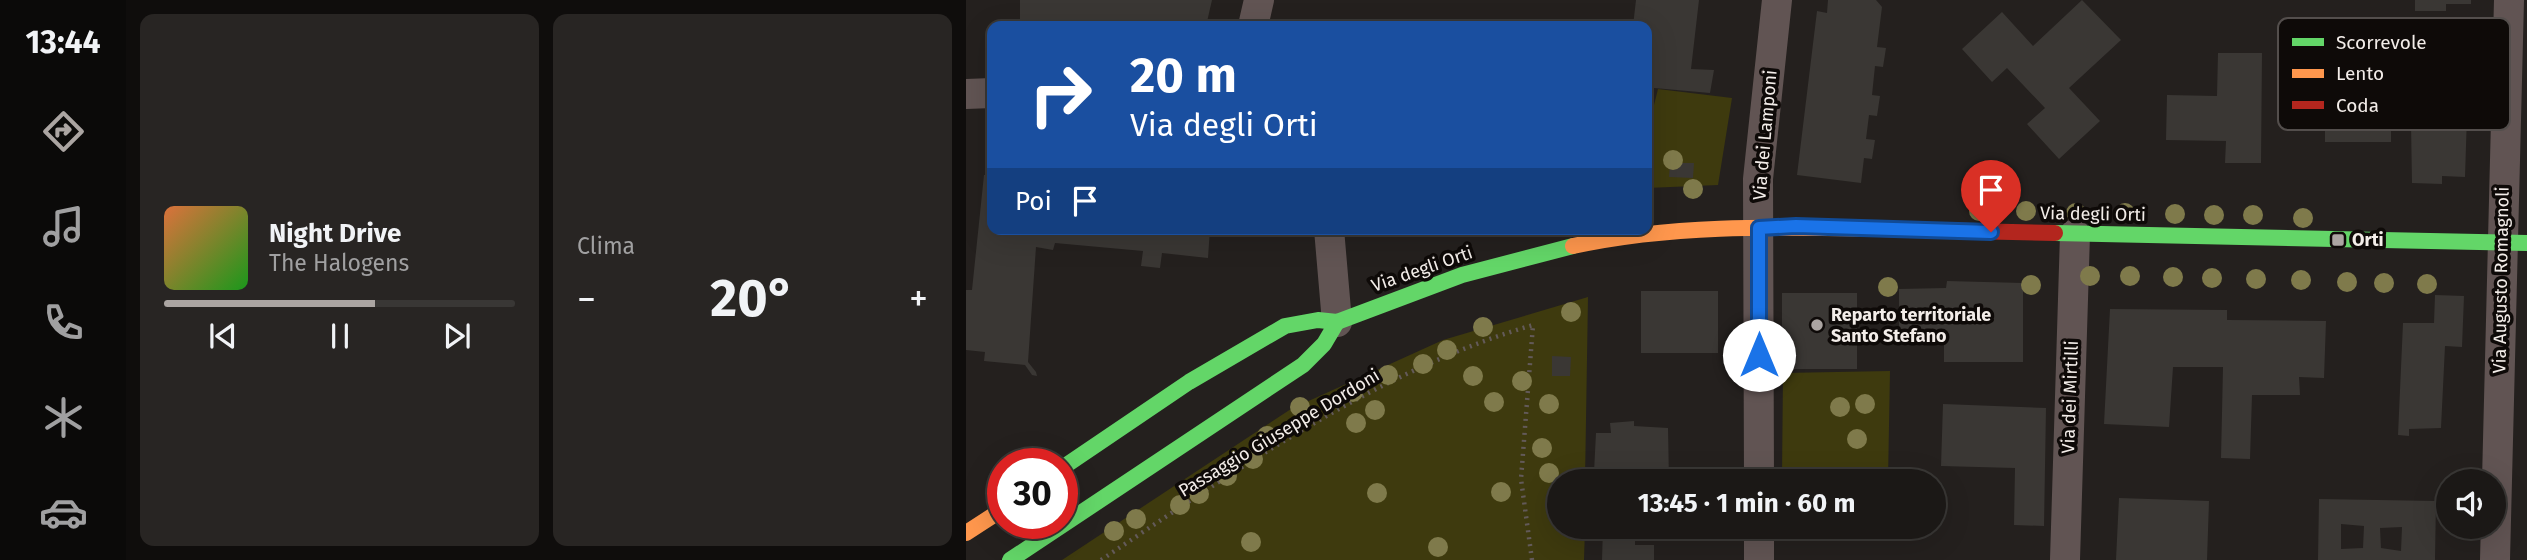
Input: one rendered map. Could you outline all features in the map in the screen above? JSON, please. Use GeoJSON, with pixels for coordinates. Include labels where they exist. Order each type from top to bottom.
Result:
{"type":"FeatureCollection","features":[{"type":"Feature","properties":{"kind":"main road","name":"Via degli Orti"},"geometry":{"type":"LineString","coordinates":[[1652,234],[1679,230],[1796,226],[2514,244]]}},
{"type":"Feature","properties":{"kind":"main road","name":"Via degli Orti"},"geometry":{"type":"LineString","coordinates":[[1078,457],[1189,382],[1285,326],[1318,320],[1337,322],[1464,273],[1578,244],[1643,235]]}},
{"type":"Feature","properties":{"kind":"main road"},"geometry":{"type":"LineString","coordinates":[[1010,560],[1305,364],[1316,355],[1337,322]]}},
{"type":"Feature","properties":{"kind":"main road"},"geometry":{"type":"LineString","coordinates":[[966,533],[987,519]]}},
{"type":"Feature","properties":{"kind":"street"},"geometry":{"type":"LineString","coordinates":[[1254,21],[1258,0]]}},
{"type":"Feature","properties":{"kind":"street","name":"Via dei Lamponi"},"geometry":{"type":"LineString","coordinates":[[1759,469],[1758,179],[1777,0]]}},
{"type":"Feature","properties":{"kind":"street","name":"Via Augusto Romagnoli"},"geometry":{"type":"LineString","coordinates":[[2509,0],[2509,18]]}},
{"type":"Feature","properties":{"kind":"street","name":"Via Augusto Romagnoli"},"geometry":{"type":"LineString","coordinates":[[2495,560],[2514,244],[2510,49]]}},
{"type":"Feature","properties":{"kind":"street"},"geometry":{"type":"LineString","coordinates":[[966,94],[987,93]]}},
{"type":"Feature","properties":{"kind":"street","name":"Via dei Mirtilli"},"geometry":{"type":"LineString","coordinates":[[2065,560],[2075,234]]}},
{"type":"Feature","properties":{"kind":"street"},"geometry":{"type":"LineString","coordinates":[[1330,235],[1337,322]]}},
{"type":"Feature","properties":{"kind":"street"},"geometry":{"type":"LineString","coordinates":[[1559,235],[1578,244]]}},
{"type":"Feature","properties":{"kind":"street"},"geometry":{"type":"LineString","coordinates":[[1759,539],[1759,560]]}},
{"type":"Feature","properties":{"kind":"path","name":"Passaggio Giuseppe Dordoni"},"geometry":{"type":"LineString","coordinates":[[1101,560],[1199,495],[1364,394],[1498,335],[1533,325],[1521,479],[1532,560]]}},
{"type":"Feature","properties":{"kind":"shaded area"},"geometry":{"type":"Polygon","coordinates":[[[1658,89],[1732,98],[1718,185],[1652,188],[1654,105],[1658,89]]]}},
{"type":"Feature","properties":{"kind":"shaded area"},"geometry":{"type":"Polygon","coordinates":[[[1588,297],[1585,469],[1547,469],[1547,539],[1585,539],[1584,560],[1062,560],[1291,409],[1443,340],[1588,297]]]}},
{"type":"Feature","properties":{"kind":"shaded area"},"geometry":{"type":"Polygon","coordinates":[[[1890,371],[1888,469],[1782,469],[1783,373],[1890,371]]]}},
{"type":"Feature","properties":{"kind":"building"},"geometry":{"type":"Polygon","coordinates":[[[1020,0],[1212,0],[1207,21],[1020,21],[1020,0]]]}},
{"type":"Feature","properties":{"kind":"building"},"geometry":{"type":"Polygon","coordinates":[[[1636,0],[1699,0],[1691,69],[1714,70],[1710,93],[1654,88],[1652,103],[1652,21],[1634,21],[1636,0]]]}},
{"type":"Feature","properties":{"kind":"building"},"geometry":{"type":"Polygon","coordinates":[[[1828,0],[1876,0],[1882,7],[1877,47],[1886,48],[1883,67],[1875,66],[1872,95],[1880,96],[1877,116],[1869,115],[1866,139],[1875,140],[1872,159],[1864,158],[1861,183],[1797,175],[1817,11],[1827,13],[1828,0]]]}},
{"type":"Feature","properties":{"kind":"building"},"geometry":{"type":"Polygon","coordinates":[[[2082,0],[2121,40],[2069,88],[2100,121],[2059,159],[2027,124],[2045,108],[2007,68],[1992,82],[1962,49],[2002,12],[2033,46],[2082,0]]]}},
{"type":"Feature","properties":{"kind":"building"},"geometry":{"type":"Polygon","coordinates":[[[2415,0],[2471,0],[2471,4],[2446,4],[2446,11],[2415,11],[2415,0]]]}},
{"type":"Feature","properties":{"kind":"building"},"geometry":{"type":"Polygon","coordinates":[[[2218,53],[2262,53],[2261,163],[2225,163],[2226,141],[2166,140],[2167,95],[2217,96],[2218,53]]]}},
{"type":"Feature","properties":{"kind":"building"},"geometry":{"type":"Polygon","coordinates":[[[2325,130],[2391,130],[2391,142],[2325,142],[2325,130]]]}},
{"type":"Feature","properties":{"kind":"building"},"geometry":{"type":"Polygon","coordinates":[[[2411,130],[2467,130],[2465,177],[2442,176],[2442,184],[2412,183],[2411,130]]]}},
{"type":"Feature","properties":{"kind":"building"},"geometry":{"type":"Polygon","coordinates":[[[1670,163],[1694,163],[1693,178],[1669,177],[1670,163]]]}},
{"type":"Feature","properties":{"kind":"building"},"geometry":{"type":"Polygon","coordinates":[[[984,175],[987,175],[987,235],[1210,235],[1208,258],[1162,253],[1160,268],[1141,266],[1143,251],[1055,243],[1053,250],[1036,247],[1028,362],[1037,376],[1032,375],[1025,365],[984,361],[985,352],[966,350],[966,290],[972,290],[984,175]]]}},
{"type":"Feature","properties":{"kind":"building"},"geometry":{"type":"Polygon","coordinates":[[[1947,281],[2023,283],[2023,362],[1944,362],[1944,342],[1899,340],[1899,289],[1946,288],[1947,281]]]}},
{"type":"Feature","properties":{"kind":"building"},"geometry":{"type":"Polygon","coordinates":[[[1641,291],[1718,291],[1718,353],[1641,353],[1641,291]]]}},
{"type":"Feature","properties":{"kind":"building"},"geometry":{"type":"Polygon","coordinates":[[[1782,293],[1857,293],[1857,369],[1782,369],[1782,293]]]}},
{"type":"Feature","properties":{"kind":"building"},"geometry":{"type":"Polygon","coordinates":[[[2435,295],[2464,296],[2462,347],[2445,346],[2441,428],[2409,429],[2409,436],[2398,435],[2403,323],[2434,323],[2435,295]]]}},
{"type":"Feature","properties":{"kind":"building"},"geometry":{"type":"Polygon","coordinates":[[[2110,309],[2227,310],[2227,320],[2326,321],[2324,378],[2299,377],[2300,395],[2252,395],[2250,459],[2221,458],[2223,367],[2173,367],[2169,427],[2104,424],[2110,309]]]}},
{"type":"Feature","properties":{"kind":"building"},"geometry":{"type":"Polygon","coordinates":[[[1552,356],[1571,357],[1570,376],[1552,376],[1552,356]]]}},
{"type":"Feature","properties":{"kind":"building"},"geometry":{"type":"Polygon","coordinates":[[[1943,404],[2046,408],[2044,526],[2014,525],[2015,468],[1941,466],[1943,404]]]}},
{"type":"Feature","properties":{"kind":"building"},"geometry":{"type":"Polygon","coordinates":[[[1634,421],[1634,426],[1668,428],[1669,469],[1594,469],[1596,433],[1611,433],[1610,423],[1634,421]]]}},
{"type":"Feature","properties":{"kind":"building"},"geometry":{"type":"Polygon","coordinates":[[[2119,498],[2209,501],[2207,560],[2116,560],[2119,498]]]}},
{"type":"Feature","properties":{"kind":"building"},"geometry":{"type":"Polygon","coordinates":[[[2319,499],[2436,501],[2435,560],[2318,560],[2319,499]],[[2341,524],[2341,549],[2363,548],[2364,526],[2341,524]],[[2402,527],[2380,528],[2381,548],[2401,551],[2402,527]]]}},
{"type":"Feature","properties":{"kind":"building"},"geometry":{"type":"Polygon","coordinates":[[[1603,539],[1635,539],[1635,545],[1654,545],[1654,560],[1602,560],[1603,539]]]}},
{"type":"Feature","properties":{"kind":"traffic: fast"},"geometry":{"type":"LineString","coordinates":[[2055,233],[2527,243]]}},
{"type":"Feature","properties":{"kind":"traffic: fast"},"geometry":{"type":"LineString","coordinates":[[1078,457],[1189,382],[1285,326],[1318,320],[1337,322],[1462,275],[1573,246]]}},
{"type":"Feature","properties":{"kind":"traffic: fast"},"geometry":{"type":"LineString","coordinates":[[1010,560],[1303,365],[1324,344],[1337,322]]}},
{"type":"Feature","properties":{"kind":"traffic: slow"},"geometry":{"type":"LineString","coordinates":[[1652,234],[1764,228],[1880,229]]}},
{"type":"Feature","properties":{"kind":"traffic: slow"},"geometry":{"type":"LineString","coordinates":[[1573,246],[1641,235]]}},
{"type":"Feature","properties":{"kind":"traffic: slow"},"geometry":{"type":"LineString","coordinates":[[966,533],[987,519]]}},
{"type":"Feature","properties":{"kind":"traffic: jam"},"geometry":{"type":"LineString","coordinates":[[1880,229],[2055,233]]}},
{"type":"Feature","properties":{"kind":"place","name":"Orti"},"geometry":{"type":"Point","coordinates":[2338,240]}},
{"type":"Feature","properties":{"kind":"place","name":"Reparto territoriale Santo Stefano"},"geometry":{"type":"Point","coordinates":[1817,325]}},
{"type":"Feature","properties":{"kind":"route"},"geometry":{"type":"LineString","coordinates":[[1759,355],[1759,228],[1796,226],[1991,232]]}}]}
